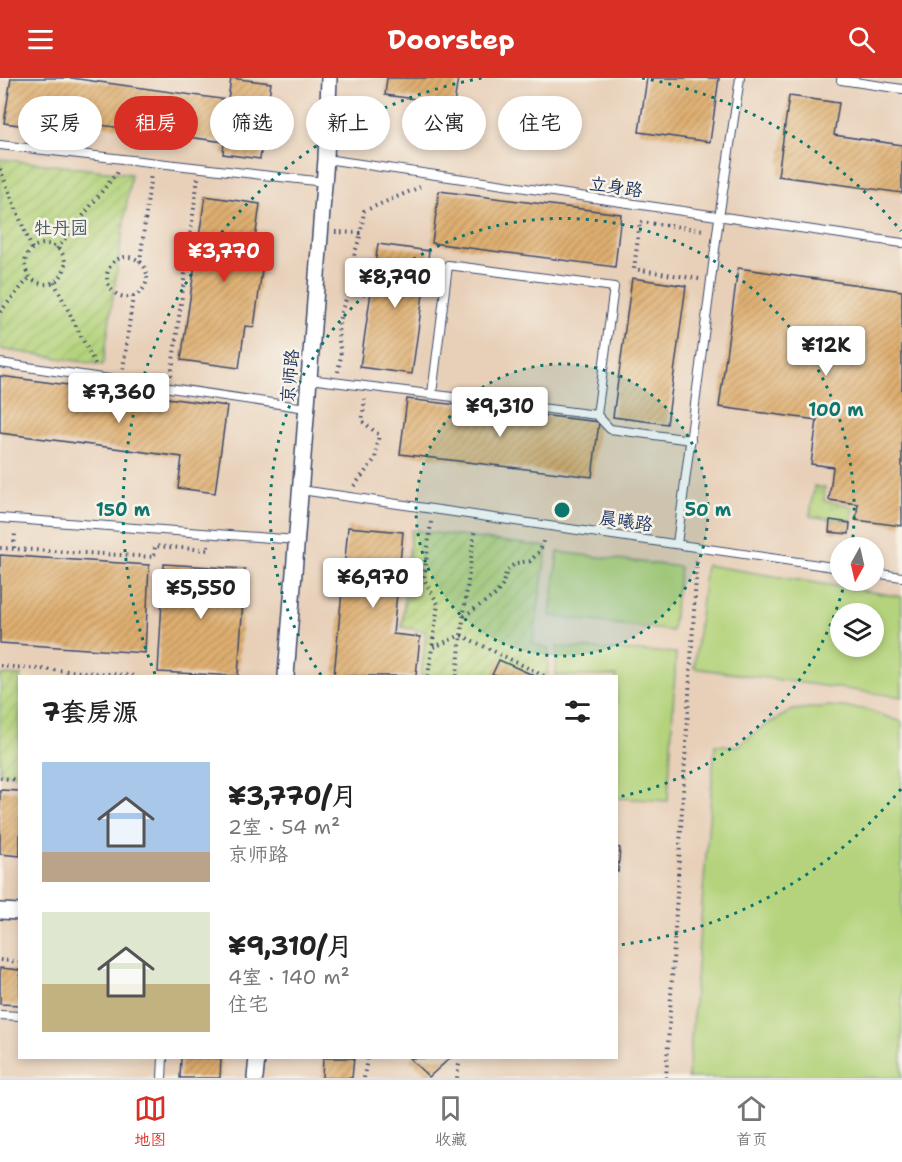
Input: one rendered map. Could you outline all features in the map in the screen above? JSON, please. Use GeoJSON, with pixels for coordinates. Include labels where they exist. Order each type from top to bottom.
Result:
{"type":"FeatureCollection","features":[{"type":"Feature","properties":{"kind":"street","name":"京师路"},"geometry":{"type":"LineString","coordinates":[[286,675],[321,232],[329,78]]}},
{"type":"Feature","properties":{"kind":"street"},"geometry":{"type":"LineString","coordinates":[[0,911],[18,912]]}},
{"type":"Feature","properties":{"kind":"street"},"geometry":{"type":"LineString","coordinates":[[255,1078],[257,1059]]}},
{"type":"Feature","properties":{"kind":"lane"},"geometry":{"type":"LineString","coordinates":[[677,544],[719,218],[740,78]]}},
{"type":"Feature","properties":{"kind":"lane"},"geometry":{"type":"LineString","coordinates":[[841,80],[902,89]]}},
{"type":"Feature","properties":{"kind":"lane"},"geometry":{"type":"LineString","coordinates":[[0,146],[324,182]]}},
{"type":"Feature","properties":{"kind":"lane","name":"立身路"},"geometry":{"type":"LineString","coordinates":[[326,159],[902,243]]}},
{"type":"Feature","properties":{"kind":"lane"},"geometry":{"type":"LineString","coordinates":[[432,394],[448,265],[614,287],[597,415]]}},
{"type":"Feature","properties":{"kind":"lane"},"geometry":{"type":"LineString","coordinates":[[0,363],[306,408]]}},
{"type":"Feature","properties":{"kind":"lane"},"geometry":{"type":"LineString","coordinates":[[309,379],[597,415],[610,429],[691,440]]}},
{"type":"Feature","properties":{"kind":"lane","name":"晨曦路"},"geometry":{"type":"LineString","coordinates":[[301,490],[830,567]]}},
{"type":"Feature","properties":{"kind":"lane"},"geometry":{"type":"LineString","coordinates":[[0,518],[297,540]]}},
{"type":"Feature","properties":{"kind":"lane"},"geometry":{"type":"LineString","coordinates":[[884,575],[902,577]]}},
{"type":"Feature","properties":{"kind":"lane"},"geometry":{"type":"LineString","coordinates":[[0,1015],[18,1016]]}},
{"type":"Feature","properties":{"kind":"lane"},"geometry":{"type":"LineString","coordinates":[[162,1078],[163,1059]]}},
{"type":"Feature","properties":{"kind":"path"},"geometry":{"type":"LineString","coordinates":[[57,249],[127,160]]}},
{"type":"Feature","properties":{"kind":"path"},"geometry":{"type":"LineString","coordinates":[[140,262],[152,163]]}},
{"type":"Feature","properties":{"kind":"path"},"geometry":{"type":"LineString","coordinates":[[169,388],[199,168]]}},
{"type":"Feature","properties":{"kind":"path"},"geometry":{"type":"LineString","coordinates":[[0,169],[32,249]]}},
{"type":"Feature","properties":{"kind":"path"},"geometry":{"type":"LineString","coordinates":[[337,382],[341,356],[339,324],[341,312],[354,279],[353,259],[361,233],[364,211],[424,185]]}},
{"type":"Feature","properties":{"kind":"path"},"geometry":{"type":"LineString","coordinates":[[712,280],[634,268],[640,222],[718,232]]}},
{"type":"Feature","properties":{"kind":"path"},"geometry":{"type":"LineString","coordinates":[[321,232],[361,233]]}},
{"type":"Feature","properties":{"kind":"path"},"geometry":{"type":"LineString","coordinates":[[45,245],[57,249],[62,254],[63,273],[54,282],[41,284],[30,278],[25,266],[32,249],[45,245]]}},
{"type":"Feature","properties":{"kind":"path"},"geometry":{"type":"LineString","coordinates":[[127,257],[140,262],[147,273],[147,279],[141,291],[133,296],[123,297],[112,290],[109,285],[108,272],[115,262],[127,257]]}},
{"type":"Feature","properties":{"kind":"path"},"geometry":{"type":"LineString","coordinates":[[0,312],[30,278]]}},
{"type":"Feature","properties":{"kind":"path"},"geometry":{"type":"LineString","coordinates":[[54,282],[102,378]]}},
{"type":"Feature","properties":{"kind":"path"},"geometry":{"type":"LineString","coordinates":[[122,381],[133,296]]}},
{"type":"Feature","properties":{"kind":"path"},"geometry":{"type":"LineString","coordinates":[[346,496],[375,459],[379,435],[362,422],[367,386]]}},
{"type":"Feature","properties":{"kind":"path"},"geometry":{"type":"LineString","coordinates":[[428,675],[438,604],[424,579],[433,508]]}},
{"type":"Feature","properties":{"kind":"path"},"geometry":{"type":"LineString","coordinates":[[457,675],[477,515]]}},
{"type":"Feature","properties":{"kind":"path"},"geometry":{"type":"LineString","coordinates":[[464,616],[495,595],[502,586],[507,570],[516,563],[530,561],[540,551],[548,525]]}},
{"type":"Feature","properties":{"kind":"path"},"geometry":{"type":"LineString","coordinates":[[0,548],[154,556]]}},
{"type":"Feature","properties":{"kind":"path"},"geometry":{"type":"LineString","coordinates":[[666,1078],[698,548]]}},
{"type":"Feature","properties":{"kind":"path"},"geometry":{"type":"LineString","coordinates":[[432,648],[461,635]]}},
{"type":"Feature","properties":{"kind":"path"},"geometry":{"type":"LineString","coordinates":[[461,635],[542,675]]}},
{"type":"Feature","properties":{"kind":"path"},"geometry":{"type":"LineString","coordinates":[[0,666],[110,675]]}},
{"type":"Feature","properties":{"kind":"path"},"geometry":{"type":"LineString","coordinates":[[0,778],[18,780]]}},
{"type":"Feature","properties":{"kind":"path"},"geometry":{"type":"LineString","coordinates":[[0,960],[18,962]]}},
{"type":"Feature","properties":{"kind":"path"},"geometry":{"type":"LineString","coordinates":[[364,1078],[367,1059]]}},
{"type":"Feature","properties":{"kind":"path"},"geometry":{"type":"LineString","coordinates":[[457,1078],[459,1064]]}},
{"type":"Feature","properties":{"kind":"shaded area"},"geometry":{"type":"Polygon","coordinates":[[[0,78],[902,78],[902,1078],[0,1078],[0,78]]]}},
{"type":"Feature","properties":{"kind":"green space","name":"牡丹园"},"geometry":{"type":"Polygon","coordinates":[[[0,159],[131,174],[103,365],[0,349],[0,159]]]}},
{"type":"Feature","properties":{"kind":"green space"},"geometry":{"type":"Polygon","coordinates":[[[814,486],[825,488],[824,501],[853,506],[851,522],[810,516],[814,486]]]}},
{"type":"Feature","properties":{"kind":"green space"},"geometry":{"type":"Polygon","coordinates":[[[411,530],[547,547],[533,644],[549,649],[547,675],[421,675],[426,632],[402,627],[411,530]]]}},
{"type":"Feature","properties":{"kind":"green space"},"geometry":{"type":"Polygon","coordinates":[[[558,552],[680,567],[672,631],[550,616],[558,552]]]}},
{"type":"Feature","properties":{"kind":"green space"},"geometry":{"type":"Polygon","coordinates":[[[706,565],[830,585],[830,591],[865,591],[902,597],[902,697],[694,668],[706,565]]]}},
{"type":"Feature","properties":{"kind":"green space"},"geometry":{"type":"Polygon","coordinates":[[[557,647],[676,653],[668,801],[618,798],[618,675],[556,675],[557,647]]]}},
{"type":"Feature","properties":{"kind":"green space"},"geometry":{"type":"Polygon","coordinates":[[[0,675],[18,676],[18,775],[0,773],[0,675]]]}},
{"type":"Feature","properties":{"kind":"green space"},"geometry":{"type":"Polygon","coordinates":[[[829,706],[864,709],[902,722],[902,1078],[688,1078],[715,745],[738,746],[764,726],[793,710],[829,706]]]}},
{"type":"Feature","properties":{"kind":"building"},"geometry":{"type":"Polygon","coordinates":[[[11,78],[71,78],[210,97],[210,140],[198,138],[198,96],[114,96],[114,127],[102,125],[102,96],[18,96],[18,125],[4,123],[11,78]]]}},
{"type":"Feature","properties":{"kind":"building"},"geometry":{"type":"Polygon","coordinates":[[[231,78],[271,83],[269,96],[229,96],[231,78]]]}},
{"type":"Feature","properties":{"kind":"building"},"geometry":{"type":"Polygon","coordinates":[[[387,78],[458,78],[455,96],[402,97],[385,95],[387,78]]]}},
{"type":"Feature","properties":{"kind":"building"},"geometry":{"type":"Polygon","coordinates":[[[647,78],[719,78],[710,142],[639,132],[647,78]]]}},
{"type":"Feature","properties":{"kind":"building"},"geometry":{"type":"Polygon","coordinates":[[[789,96],[839,103],[834,135],[902,145],[902,193],[778,176],[789,96]]]}},
{"type":"Feature","properties":{"kind":"building"},"geometry":{"type":"Polygon","coordinates":[[[223,150],[261,150],[260,159],[223,154],[223,150]]]}},
{"type":"Feature","properties":{"kind":"building"},"geometry":{"type":"Polygon","coordinates":[[[439,191],[621,214],[615,267],[432,243],[439,191]]]}},
{"type":"Feature","properties":{"kind":"building"},"geometry":{"type":"Polygon","coordinates":[[[205,196],[260,204],[254,247],[265,249],[254,327],[245,326],[239,368],[181,360],[205,196]]]}},
{"type":"Feature","properties":{"kind":"building"},"geometry":{"type":"Polygon","coordinates":[[[378,244],[429,251],[412,374],[360,367],[378,244]]]}},
{"type":"Feature","properties":{"kind":"building"},"geometry":{"type":"Polygon","coordinates":[[[738,268],[902,291],[902,526],[856,520],[858,504],[829,500],[833,467],[811,464],[817,420],[719,407],[738,268]]]}},
{"type":"Feature","properties":{"kind":"building"},"geometry":{"type":"Polygon","coordinates":[[[632,278],[686,286],[667,424],[613,417],[632,278]]]}},
{"type":"Feature","properties":{"kind":"building"},"geometry":{"type":"Polygon","coordinates":[[[0,376],[227,406],[215,493],[178,488],[182,457],[0,433],[0,376]]]}},
{"type":"Feature","properties":{"kind":"building"},"geometry":{"type":"Polygon","coordinates":[[[407,399],[599,422],[592,477],[400,454],[407,399]]]}},
{"type":"Feature","properties":{"kind":"building"},"geometry":{"type":"Polygon","coordinates":[[[830,520],[850,523],[849,534],[829,532],[830,520]]]}},
{"type":"Feature","properties":{"kind":"building"},"geometry":{"type":"Polygon","coordinates":[[[348,527],[403,532],[393,634],[420,637],[416,675],[334,675],[348,527]]]}},
{"type":"Feature","properties":{"kind":"building"},"geometry":{"type":"Polygon","coordinates":[[[0,555],[149,565],[145,653],[0,643],[0,555]]]}},
{"type":"Feature","properties":{"kind":"building"},"geometry":{"type":"Polygon","coordinates":[[[164,564],[245,569],[238,675],[158,672],[164,564]]]}},
{"type":"Feature","properties":{"kind":"building"},"geometry":{"type":"Polygon","coordinates":[[[499,660],[533,675],[492,675],[499,660]]]}},
{"type":"Feature","properties":{"kind":"building"},"geometry":{"type":"Polygon","coordinates":[[[0,790],[18,791],[18,856],[0,854],[0,790]]]}},
{"type":"Feature","properties":{"kind":"building"},"geometry":{"type":"Polygon","coordinates":[[[618,848],[620,848],[618,872],[618,848]]]}},
{"type":"Feature","properties":{"kind":"building"},"geometry":{"type":"Polygon","coordinates":[[[0,968],[18,970],[18,1005],[0,1004],[0,968]]]}},
{"type":"Feature","properties":{"kind":"building"},"geometry":{"type":"Polygon","coordinates":[[[181,1059],[221,1059],[220,1078],[180,1078],[181,1059]]]}},
{"type":"Feature","properties":{"kind":"building"},"geometry":{"type":"Polygon","coordinates":[[[323,1059],[354,1059],[352,1078],[322,1078],[323,1059]]]}},
{"type":"Feature","properties":{"kind":"building"},"geometry":{"type":"Polygon","coordinates":[[[410,1059],[449,1059],[429,1077],[410,1059]]]}}]}
